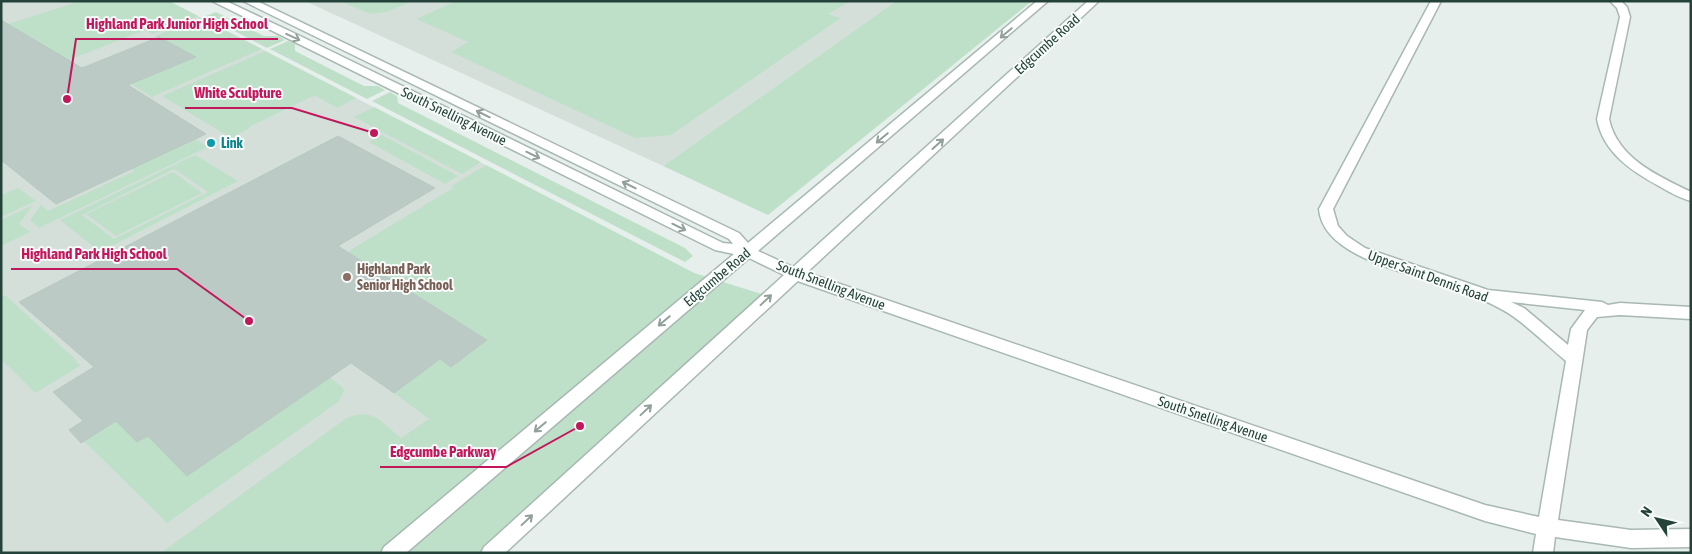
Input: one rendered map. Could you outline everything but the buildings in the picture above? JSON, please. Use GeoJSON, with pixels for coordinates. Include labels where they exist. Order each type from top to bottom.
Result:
{"type":"FeatureCollection","features":[{"type":"Feature","properties":{"kind":"street","name":"South Snelling Avenue"},"geometry":{"type":"LineString","coordinates":[[217,1],[720,247],[747,251],[794,274],[1485,514],[1522,524],[1646,542],[1691,538]]}},
{"type":"Feature","properties":{"kind":"street","name":"South Snelling Avenue"},"geometry":{"type":"LineString","coordinates":[[248,1],[734,236],[747,251]]}},
{"type":"Feature","properties":{"kind":"street","name":"Edgcumbe Road"},"geometry":{"type":"LineString","coordinates":[[391,553],[1043,1]]}},
{"type":"Feature","properties":{"kind":"street","name":"Edgcumbe Road"},"geometry":{"type":"LineString","coordinates":[[491,553],[1094,1]]}},
{"type":"Feature","properties":{"kind":"street","name":"Upper Saint Dennis Road"},"geometry":{"type":"LineString","coordinates":[[1436,1],[1326,209],[1327,223],[1345,243],[1360,251],[1480,292],[1518,312],[1574,359]]}},
{"type":"Feature","properties":{"kind":"street"},"geometry":{"type":"LineString","coordinates":[[1615,1],[1622,7],[1625,17],[1603,119],[1607,135],[1618,152],[1632,164],[1691,197]]}},
{"type":"Feature","properties":{"kind":"street"},"geometry":{"type":"LineString","coordinates":[[1480,292],[1620,309],[1691,313]]}},
{"type":"Feature","properties":{"kind":"street"},"geometry":{"type":"LineString","coordinates":[[1543,553],[1579,329],[1592,312],[1620,309]]}},
{"type":"Feature","properties":{"kind":"shaded area","name":"Highland Park Senior High School"},"geometry":{"type":"Polygon","coordinates":[[[1,1],[169,1],[694,273],[366,553],[1,553],[1,1]]]}},
{"type":"Feature","properties":{"kind":"shaded area"},"geometry":{"type":"Polygon","coordinates":[[[305,1],[896,1],[663,166],[305,1]]]}},
{"type":"Feature","properties":{"kind":"green space"},"geometry":{"type":"Polygon","coordinates":[[[71,1],[169,1],[198,16],[153,34],[145,30],[69,60],[8,24],[74,3],[71,1]]]}},
{"type":"Feature","properties":{"kind":"green space"},"geometry":{"type":"Polygon","coordinates":[[[340,1],[412,1],[387,12],[370,14],[340,1]]]}},
{"type":"Feature","properties":{"kind":"green space"},"geometry":{"type":"Polygon","coordinates":[[[456,1],[850,1],[828,14],[841,18],[671,135],[635,138],[451,52],[468,42],[416,19],[456,1]]]}},
{"type":"Feature","properties":{"kind":"green space"},"geometry":{"type":"Polygon","coordinates":[[[896,1],[1032,1],[768,215],[663,166],[896,1]]]}},
{"type":"Feature","properties":{"kind":"green space"},"geometry":{"type":"Polygon","coordinates":[[[216,12],[264,36],[278,36],[285,40],[267,48],[206,16],[216,12]]]}},
{"type":"Feature","properties":{"kind":"green space"},"geometry":{"type":"Polygon","coordinates":[[[201,18],[262,49],[152,97],[131,84],[195,57],[155,36],[201,18]]]}},
{"type":"Feature","properties":{"kind":"green space"},"geometry":{"type":"Polygon","coordinates":[[[288,41],[295,44],[295,51],[364,86],[378,86],[385,90],[367,99],[270,49],[288,41]]]}},
{"type":"Feature","properties":{"kind":"green space"},"geometry":{"type":"Polygon","coordinates":[[[265,51],[356,98],[337,108],[316,96],[311,97],[249,127],[231,138],[162,96],[265,51]]]}},
{"type":"Feature","properties":{"kind":"green space"},"geometry":{"type":"Polygon","coordinates":[[[390,92],[397,96],[398,103],[685,248],[693,256],[685,262],[372,101],[390,92]]]}},
{"type":"Feature","properties":{"kind":"green space"},"geometry":{"type":"Polygon","coordinates":[[[374,107],[481,162],[462,174],[354,117],[374,107]]]}},
{"type":"Feature","properties":{"kind":"green space"},"geometry":{"type":"Polygon","coordinates":[[[382,135],[458,176],[445,184],[369,142],[382,135]]]}},
{"type":"Feature","properties":{"kind":"green space"},"geometry":{"type":"Polygon","coordinates":[[[195,139],[208,147],[39,228],[30,220],[41,205],[48,211],[134,171],[131,169],[195,139]]]}},
{"type":"Feature","properties":{"kind":"green space"},"geometry":{"type":"Polygon","coordinates":[[[195,155],[238,181],[100,252],[60,220],[195,155]],[[174,169],[82,215],[114,239],[208,192],[174,169]]]}},
{"type":"Feature","properties":{"kind":"green space"},"geometry":{"type":"Polygon","coordinates":[[[486,165],[694,273],[778,299],[505,553],[161,553],[345,419],[354,415],[369,415],[382,422],[401,438],[429,419],[394,393],[440,359],[451,367],[487,340],[364,262],[321,276],[352,249],[453,188],[451,186],[486,165]]]}},
{"type":"Feature","properties":{"kind":"green space"},"geometry":{"type":"Polygon","coordinates":[[[173,172],[202,193],[116,236],[86,214],[173,172]]]}},
{"type":"Feature","properties":{"kind":"green space"},"geometry":{"type":"Polygon","coordinates":[[[18,188],[36,201],[1,217],[1,195],[18,188]]]}},
{"type":"Feature","properties":{"kind":"green space"},"geometry":{"type":"Polygon","coordinates":[[[33,205],[19,224],[30,232],[1,246],[1,220],[33,205]]]}},
{"type":"Feature","properties":{"kind":"green space"},"geometry":{"type":"Polygon","coordinates":[[[5,295],[74,358],[80,366],[35,393],[1,359],[1,297],[5,295]]]}},
{"type":"Feature","properties":{"kind":"green space"},"geometry":{"type":"Polygon","coordinates":[[[329,377],[341,386],[344,391],[338,402],[167,523],[84,441],[116,421],[148,435],[187,476],[329,377]]]}},
{"type":"Feature","properties":{"kind":"place","name":"Highland Park Junior High School"},"geometry":{"type":"Point","coordinates":[67,99]}},
{"type":"Feature","properties":{"kind":"place","name":"White Sculpture"},"geometry":{"type":"Point","coordinates":[374,133]}},
{"type":"Feature","properties":{"kind":"place","name":"Link"},"geometry":{"type":"Point","coordinates":[211,143]}},
{"type":"Feature","properties":{"kind":"place","name":"Highland Park Senior High School"},"geometry":{"type":"Point","coordinates":[347,277]}},
{"type":"Feature","properties":{"kind":"place","name":"Highland Park High School"},"geometry":{"type":"Point","coordinates":[249,321]}},
{"type":"Feature","properties":{"kind":"place","name":"Edgcumbe Parkway"},"geometry":{"type":"Point","coordinates":[580,426]}}]}
